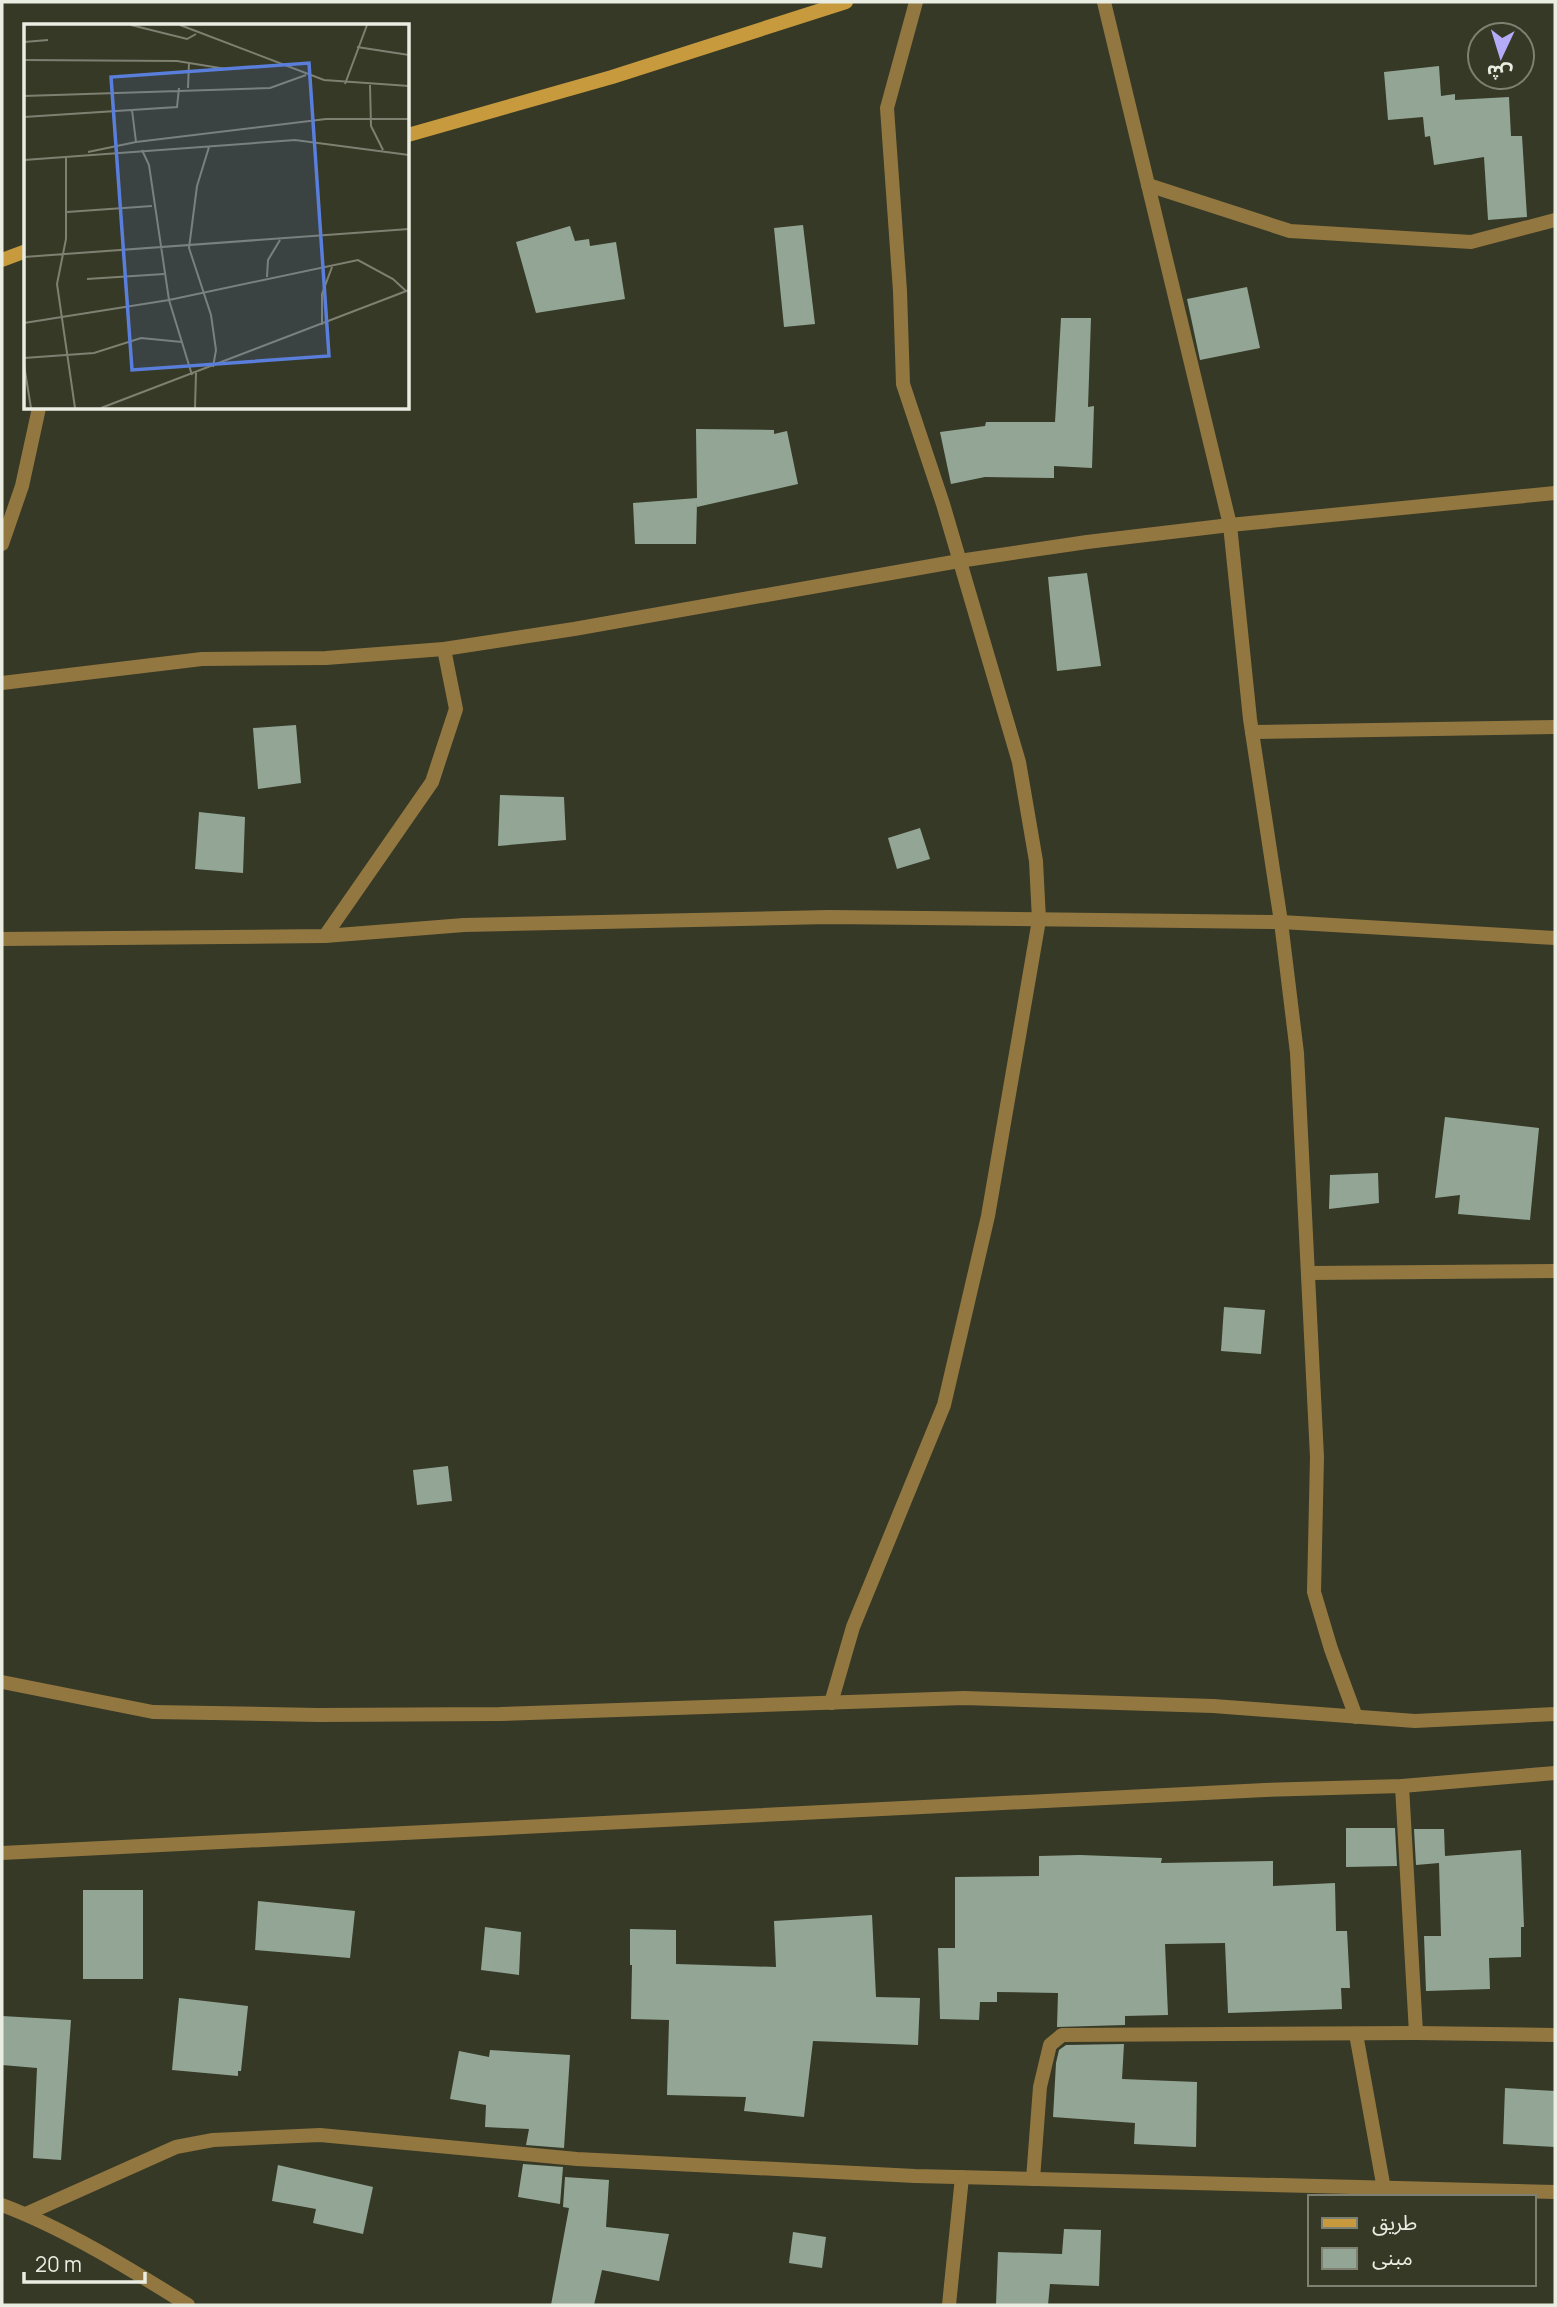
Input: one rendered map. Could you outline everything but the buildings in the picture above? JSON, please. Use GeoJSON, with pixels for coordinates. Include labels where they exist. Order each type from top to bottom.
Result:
{"type":"FeatureCollection","features":[{"type":"Feature","properties":{"kind":"street"},"geometry":{"type":"LineString","coordinates":[[410,134],[612,77],[846,2]]}},
{"type":"Feature","properties":{"kind":"street"},"geometry":{"type":"LineString","coordinates":[[831,1703],[853,1627],[944,1405],[988,1216],[1039,920],[1036,861],[1018,762],[903,384],[900,290],[887,108],[916,2]]}},
{"type":"Feature","properties":{"kind":"street"},"geometry":{"type":"LineString","coordinates":[[1104,2],[1230,525],[1252,732],[1281,922],[1297,1053],[1317,1457],[1314,1592],[1356,1717]]}},
{"type":"Feature","properties":{"kind":"street"},"geometry":{"type":"LineString","coordinates":[[1148,185],[1290,231],[1471,242],[1555,220]]}},
{"type":"Feature","properties":{"kind":"street"},"geometry":{"type":"LineString","coordinates":[[2,260],[24,252]]}},
{"type":"Feature","properties":{"kind":"street"},"geometry":{"type":"LineString","coordinates":[[2,544],[22,486],[39,410]]}},
{"type":"Feature","properties":{"kind":"street"},"geometry":{"type":"LineString","coordinates":[[2,683],[202,659],[327,658],[444,649],[574,629],[959,561],[1087,542],[1555,493]]}},
{"type":"Feature","properties":{"kind":"street"},"geometry":{"type":"LineString","coordinates":[[325,936],[432,782],[456,709],[444,649]]}},
{"type":"Feature","properties":{"kind":"street"},"geometry":{"type":"LineString","coordinates":[[1252,732],[1555,727]]}},
{"type":"Feature","properties":{"kind":"street"},"geometry":{"type":"LineString","coordinates":[[2,939],[325,936],[505,924],[829,917],[1281,922],[1555,938]]}},
{"type":"Feature","properties":{"kind":"street"},"geometry":{"type":"LineString","coordinates":[[1309,1273],[1555,1271]]}},
{"type":"Feature","properties":{"kind":"street"},"geometry":{"type":"LineString","coordinates":[[2,1682],[153,1713],[500,1714],[964,1698],[1213,1706],[1415,1721],[1555,1714]]}},
{"type":"Feature","properties":{"kind":"street"},"geometry":{"type":"LineString","coordinates":[[2,1853],[1183,1794],[1402,1786],[1555,1773]]}},
{"type":"Feature","properties":{"kind":"street"},"geometry":{"type":"LineString","coordinates":[[1402,1786],[1416,2033]]}},
{"type":"Feature","properties":{"kind":"street"},"geometry":{"type":"LineString","coordinates":[[1356,2034],[1384,2189]]}},
{"type":"Feature","properties":{"kind":"street"},"geometry":{"type":"LineString","coordinates":[[1033,2179],[1040,2087],[1050,2045],[1062,2035],[1555,2035]]}},
{"type":"Feature","properties":{"kind":"street"},"geometry":{"type":"LineString","coordinates":[[26,2214],[176,2147],[213,2140],[320,2135],[577,2159],[962,2177],[1555,2192]]}},
{"type":"Feature","properties":{"kind":"street"},"geometry":{"type":"LineString","coordinates":[[949,2305],[962,2177]]}},
{"type":"Feature","properties":{"kind":"street"},"geometry":{"type":"LineString","coordinates":[[2,2205],[26,2214],[139,2275],[188,2305]]}}]}
